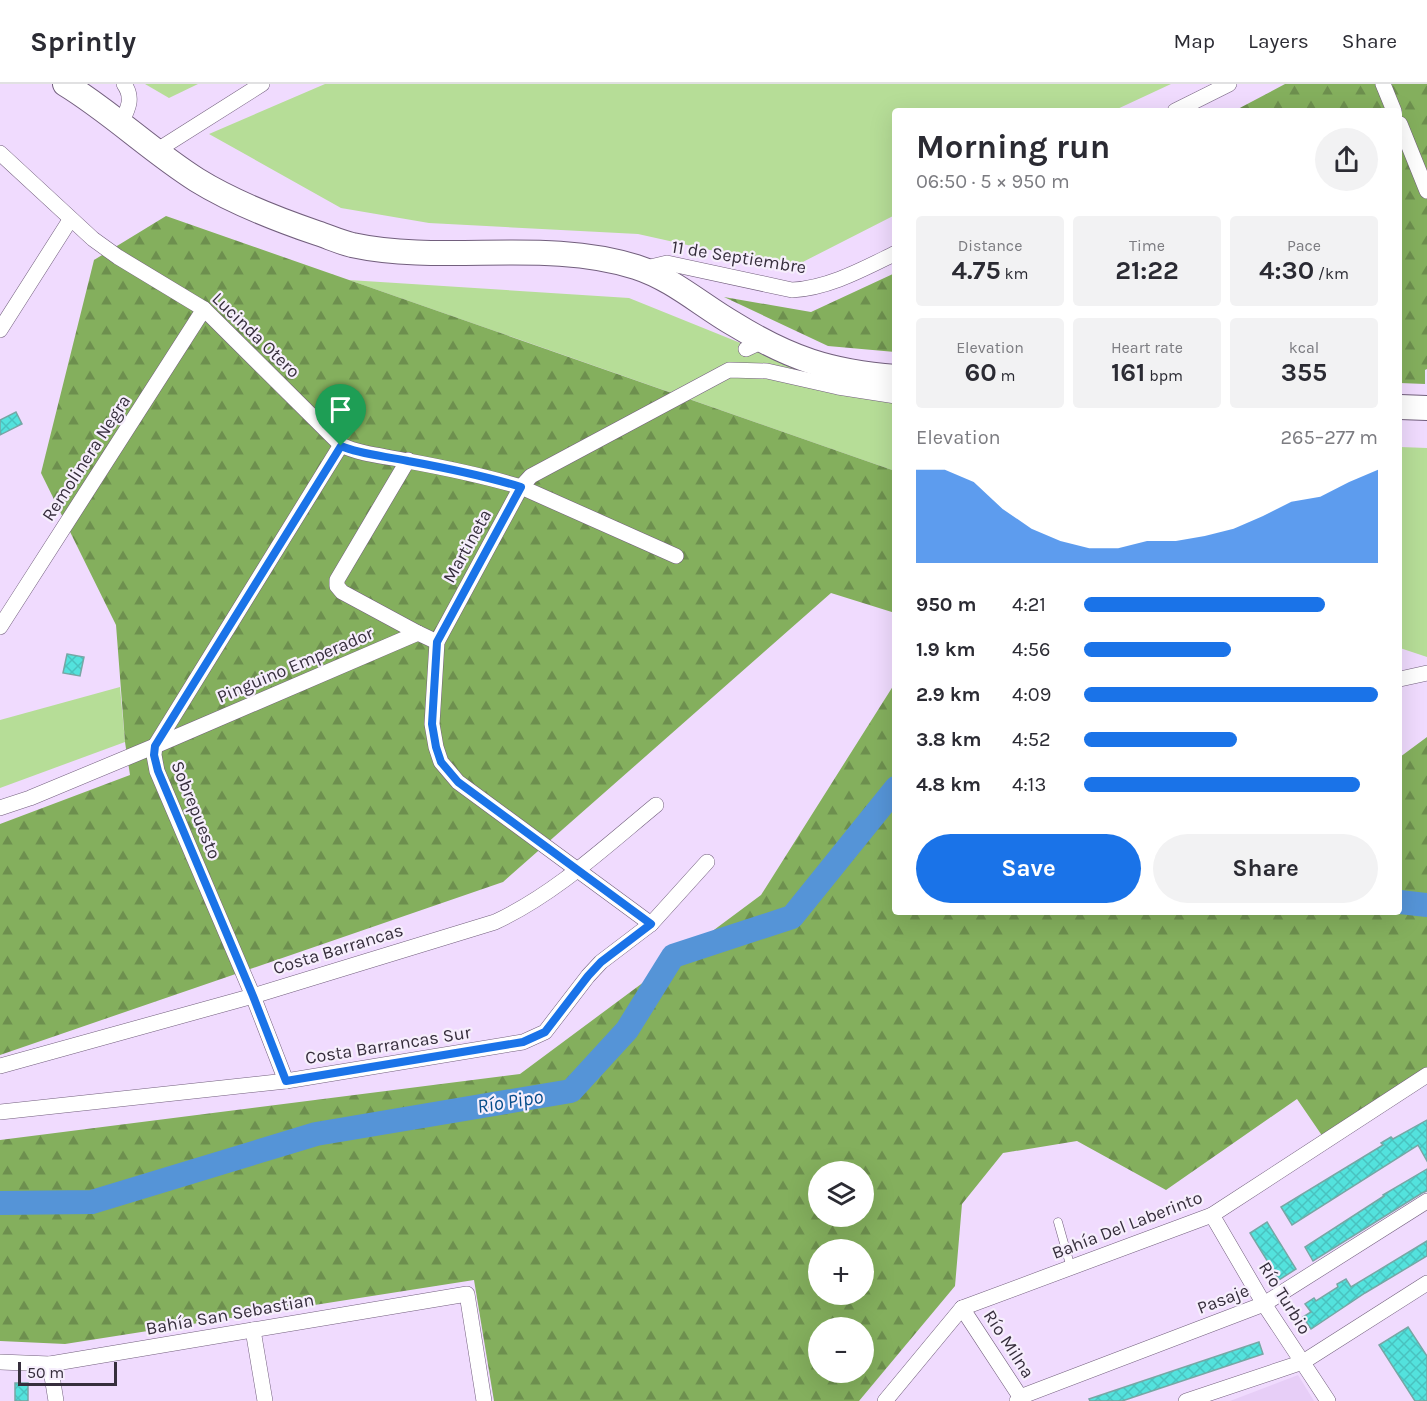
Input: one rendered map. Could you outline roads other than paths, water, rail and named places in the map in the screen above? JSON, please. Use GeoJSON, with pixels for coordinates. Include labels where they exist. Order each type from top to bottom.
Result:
{"type":"FeatureCollection","features":[{"type":"Feature","properties":{"kind":"main road"},"geometry":{"type":"LineString","coordinates":[[65,84],[198,180],[243,204],[351,245],[400,251],[604,258],[668,280],[732,324],[754,345],[838,370],[892,377]]}},
{"type":"Feature","properties":{"kind":"main road"},"geometry":{"type":"LineString","coordinates":[[1402,406],[1427,408]]}},
{"type":"Feature","properties":{"kind":"street"},"geometry":{"type":"LineString","coordinates":[[121,123],[130,98],[124,84]]}},
{"type":"Feature","properties":{"kind":"street"},"geometry":{"type":"LineString","coordinates":[[156,151],[262,84]]}},
{"type":"Feature","properties":{"kind":"street"},"geometry":{"type":"LineString","coordinates":[[1181,108],[1229,84]]}},
{"type":"Feature","properties":{"kind":"street"},"geometry":{"type":"LineString","coordinates":[[1383,84],[1393,108]]}},
{"type":"Feature","properties":{"kind":"street"},"geometry":{"type":"LineString","coordinates":[[1402,129],[1427,191]]}},
{"type":"Feature","properties":{"kind":"street","name":"Lucinda Otero"},"geometry":{"type":"LineString","coordinates":[[0,153],[70,220],[118,257],[204,309],[341,446]]}},
{"type":"Feature","properties":{"kind":"street"},"geometry":{"type":"LineString","coordinates":[[0,330],[70,220]]}},
{"type":"Feature","properties":{"kind":"street","name":"11 de Septiembre"},"geometry":{"type":"LineString","coordinates":[[641,269],[668,263],[792,290],[810,289],[861,270],[892,254]]}},
{"type":"Feature","properties":{"kind":"street","name":"Remolinera Negra"},"geometry":{"type":"LineString","coordinates":[[0,627],[204,309]]}},
{"type":"Feature","properties":{"kind":"street","name":"Martineta"},"geometry":{"type":"LineString","coordinates":[[651,924],[458,782],[441,762],[432,724],[437,642],[521,487],[531,476],[729,370],[766,371],[838,387],[892,395]]}},
{"type":"Feature","properties":{"kind":"street"},"geometry":{"type":"LineString","coordinates":[[341,446],[354,451],[408,460],[521,487],[676,556]]}},
{"type":"Feature","properties":{"kind":"street","name":"Sobrepuesto"},"geometry":{"type":"LineString","coordinates":[[286,1081],[253,996],[158,771],[154,755],[155,746],[341,446]]}},
{"type":"Feature","properties":{"kind":"street"},"geometry":{"type":"LineString","coordinates":[[408,460],[337,580],[337,586],[342,592],[437,642]]}},
{"type":"Feature","properties":{"kind":"street","name":"Pinguino Emperador"},"geometry":{"type":"LineString","coordinates":[[0,808],[30,798],[155,746],[418,633]]}},
{"type":"Feature","properties":{"kind":"street"},"geometry":{"type":"LineString","coordinates":[[1402,679],[1427,673]]}},
{"type":"Feature","properties":{"kind":"street","name":"Costa Barrancas"},"geometry":{"type":"LineString","coordinates":[[0,1065],[253,996],[495,922],[521,910],[579,869],[656,805]]}},
{"type":"Feature","properties":{"kind":"street","name":"Costa Barrancas Sur"},"geometry":{"type":"LineString","coordinates":[[0,1112],[286,1081],[523,1042],[545,1032],[601,962],[651,924],[707,862]]}},
{"type":"Feature","properties":{"kind":"street","name":"Bahía Del Laberinto"},"geometry":{"type":"LineString","coordinates":[[962,1308],[1212,1215],[1426,1077]]}},
{"type":"Feature","properties":{"kind":"street","name":"Pasaje"},"geometry":{"type":"LineString","coordinates":[[1020,1400],[1264,1304],[1427,1201]]}},
{"type":"Feature","properties":{"kind":"street","name":"Río Turbio"},"geometry":{"type":"LineString","coordinates":[[1212,1215],[1264,1304],[1328,1401]]}},
{"type":"Feature","properties":{"kind":"street"},"geometry":{"type":"LineString","coordinates":[[1186,1401],[1303,1362],[1427,1283]]}},
{"type":"Feature","properties":{"kind":"street","name":"Bahía San Sebastian"},"geometry":{"type":"LineString","coordinates":[[0,1362],[50,1364],[467,1294],[484,1401]]}},
{"type":"Feature","properties":{"kind":"street"},"geometry":{"type":"LineString","coordinates":[[885,1401],[962,1308]]}},
{"type":"Feature","properties":{"kind":"street","name":"Río Milna"},"geometry":{"type":"LineString","coordinates":[[962,1308],[1020,1400]]}},
{"type":"Feature","properties":{"kind":"street"},"geometry":{"type":"LineString","coordinates":[[253,1330],[265,1401]]}},
{"type":"Feature","properties":{"kind":"street"},"geometry":{"type":"LineString","coordinates":[[50,1364],[56,1401]]}},
{"type":"Feature","properties":{"kind":"lane"},"geometry":{"type":"LineString","coordinates":[[1058,1222],[1071,1268]]}},
{"type":"Feature","properties":{"kind":"waterway","name":"Río Pipo"},"geometry":{"type":"LineString","coordinates":[[0,1203],[92,1202],[316,1134],[571,1091],[627,1030],[673,956],[792,917],[892,793]]}},
{"type":"Feature","properties":{"kind":"waterway","name":"Río Pipo"},"geometry":{"type":"LineString","coordinates":[[1402,902],[1427,905]]}}]}
